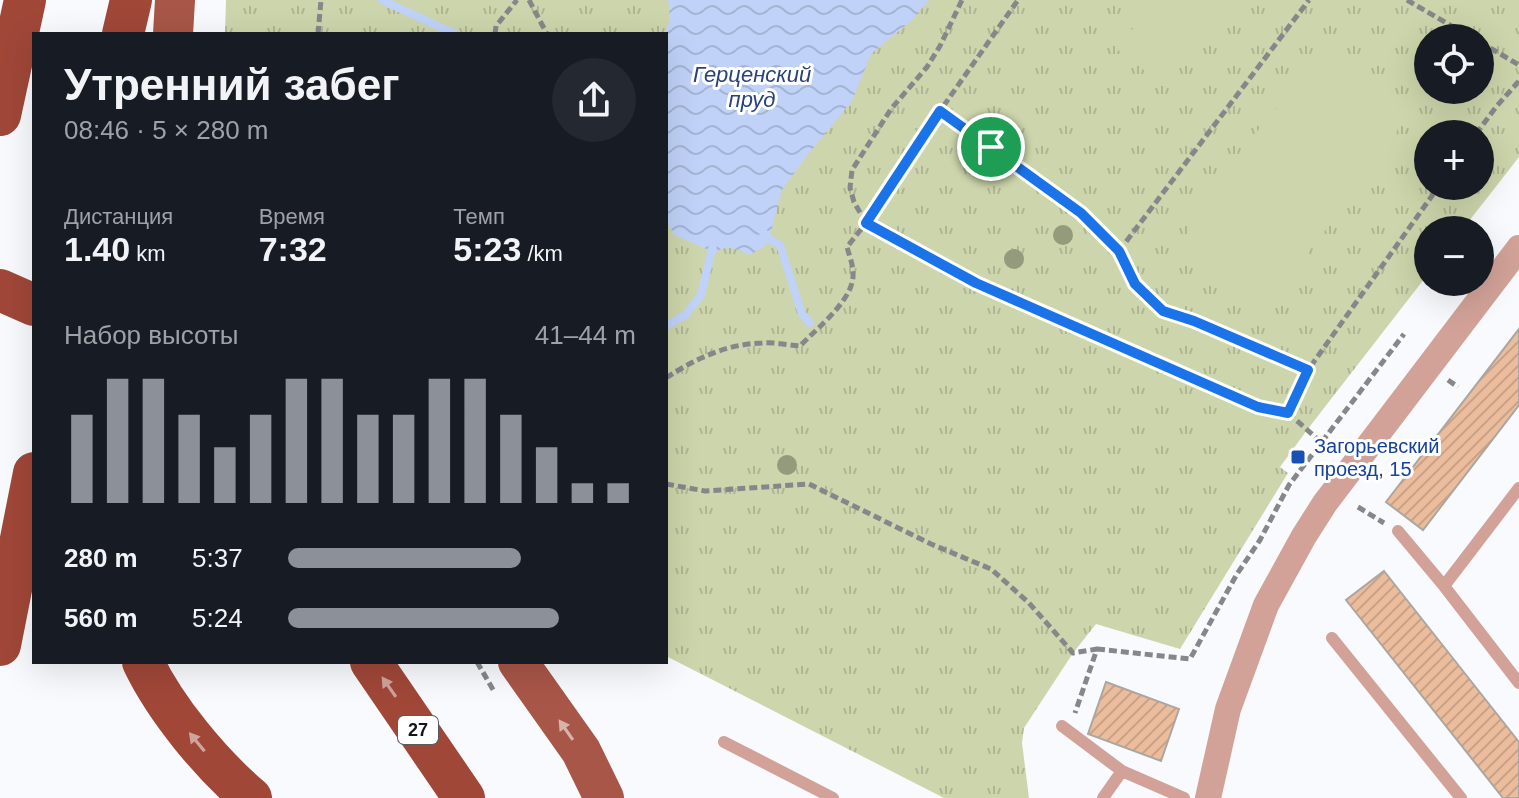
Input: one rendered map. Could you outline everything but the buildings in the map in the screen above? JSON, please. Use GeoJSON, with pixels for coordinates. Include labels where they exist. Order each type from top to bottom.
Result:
{"type":"FeatureCollection","features":[{"type":"Feature","properties":{"kind":"highway"},"geometry":{"type":"LineString","coordinates":[[0,115],[25,0]]}},
{"type":"Feature","properties":{"kind":"highway"},"geometry":{"type":"LineString","coordinates":[[123,32],[131,0]]}},
{"type":"Feature","properties":{"kind":"highway"},"geometry":{"type":"LineString","coordinates":[[0,290],[32,304]]}},
{"type":"Feature","properties":{"kind":"highway"},"geometry":{"type":"LineString","coordinates":[[0,645],[32,483]]}},
{"type":"Feature","properties":{"kind":"highway"},"geometry":{"type":"LineString","coordinates":[[144,664],[186,730],[231,781],[251,798]]}},
{"type":"Feature","properties":{"kind":"highway","name":"27"},"geometry":{"type":"LineString","coordinates":[[372,664],[464,798]]}},
{"type":"Feature","properties":{"kind":"main road"},"geometry":{"type":"LineString","coordinates":[[173,32],[175,0]]}},
{"type":"Feature","properties":{"kind":"main road"},"geometry":{"type":"LineString","coordinates":[[507,677],[581,751],[604,798]]}},
{"type":"Feature","properties":{"kind":"street"},"geometry":{"type":"LineString","coordinates":[[1208,798],[1233,694],[1266,605],[1304,536],[1325,503],[1519,248]]}},
{"type":"Feature","properties":{"kind":"lane"},"geometry":{"type":"LineString","coordinates":[[1444,586],[1519,488]]}},
{"type":"Feature","properties":{"kind":"lane"},"geometry":{"type":"LineString","coordinates":[[1398,531],[1519,683]]}},
{"type":"Feature","properties":{"kind":"lane"},"geometry":{"type":"LineString","coordinates":[[1332,638],[1461,798]]}},
{"type":"Feature","properties":{"kind":"lane"},"geometry":{"type":"LineString","coordinates":[[1062,726],[1122,771],[1184,798]]}},
{"type":"Feature","properties":{"kind":"lane"},"geometry":{"type":"LineString","coordinates":[[724,742],[833,798]]}},
{"type":"Feature","properties":{"kind":"lane"},"geometry":{"type":"LineString","coordinates":[[1103,798],[1122,771]]}},
{"type":"Feature","properties":{"kind":"path"},"geometry":{"type":"LineString","coordinates":[[318,32],[321,0]]}},
{"type":"Feature","properties":{"kind":"path"},"geometry":{"type":"LineString","coordinates":[[495,32],[496,26],[517,0]]}},
{"type":"Feature","properties":{"kind":"path"},"geometry":{"type":"LineString","coordinates":[[529,0],[546,32]]}},
{"type":"Feature","properties":{"kind":"path"},"geometry":{"type":"LineString","coordinates":[[962,0],[927,67],[891,109],[852,170],[850,188],[866,223],[976,283],[1258,407],[1288,413],[1321,442]]}},
{"type":"Feature","properties":{"kind":"path"},"geometry":{"type":"LineString","coordinates":[[668,377],[724,348],[762,343],[800,346],[830,315],[852,286],[853,272],[847,247],[1018,0]]}},
{"type":"Feature","properties":{"kind":"path"},"geometry":{"type":"LineString","coordinates":[[1119,251],[1309,0]]}},
{"type":"Feature","properties":{"kind":"path"},"geometry":{"type":"LineString","coordinates":[[1407,0],[1448,24]]}},
{"type":"Feature","properties":{"kind":"path"},"geometry":{"type":"LineString","coordinates":[[1494,50],[1519,65]]}},
{"type":"Feature","properties":{"kind":"path"},"geometry":{"type":"LineString","coordinates":[[1486,120],[1519,81]]}},
{"type":"Feature","properties":{"kind":"path"},"geometry":{"type":"LineString","coordinates":[[940,111],[1081,213],[1119,251],[1135,284],[1163,311],[1194,321],[1308,370]]}},
{"type":"Feature","properties":{"kind":"path"},"geometry":{"type":"LineString","coordinates":[[1288,413],[1308,370],[1429,200]]}},
{"type":"Feature","properties":{"kind":"path"},"geometry":{"type":"LineString","coordinates":[[668,484],[705,491],[809,484],[931,544],[991,569],[1029,603],[1073,653],[1097,649],[1190,659],[1289,485],[1404,334]]}},
{"type":"Feature","properties":{"kind":"path"},"geometry":{"type":"LineString","coordinates":[[1358,507],[1398,531]]}},
{"type":"Feature","properties":{"kind":"path"},"geometry":{"type":"LineString","coordinates":[[1062,726],[1074,717],[1097,649]]}},
{"type":"Feature","properties":{"kind":"path"},"geometry":{"type":"LineString","coordinates":[[481,664],[507,677]]}},
{"type":"Feature","properties":{"kind":"green space"},"geometry":{"type":"Polygon","coordinates":[[[226,0],[1519,0],[1519,157],[1494,189],[1494,120],[1414,120],[1414,200],[1485,200],[1473,216],[1414,216],[1414,292],[1280,467],[1288,473],[1180,649],[1096,624],[1073,653],[1024,728],[1022,743],[1029,798],[944,798],[668,657],[668,32],[225,32],[226,0]]]}},
{"type":"Feature","properties":{"kind":"green space"},"geometry":{"type":"Polygon","coordinates":[[[1155,0],[1227,0],[1162,84],[1117,49],[1155,0]]]}},
{"type":"Feature","properties":{"kind":"green space"},"geometry":{"type":"Polygon","coordinates":[[[1326,60],[1354,76],[1386,102],[1397,117],[1396,133],[1393,142],[1283,285],[1274,292],[1257,295],[1241,288],[1195,253],[1188,237],[1190,213],[1310,67],[1326,60]]]}},
{"type":"Feature","properties":{"kind":"water","name":"Герценский пруд"},"geometry":{"type":"Polygon","coordinates":[[[668,0],[929,0],[912,20],[871,54],[852,101],[782,190],[769,239],[764,247],[749,255],[731,248],[713,254],[674,235],[668,224],[668,32],[665,32],[669,18],[668,0]]]}},
{"type":"Feature","properties":{"kind":"waterway"},"geometry":{"type":"LineString","coordinates":[[382,0],[451,32]]}},
{"type":"Feature","properties":{"kind":"waterway"},"geometry":{"type":"LineString","coordinates":[[762,231],[780,245],[802,314],[810,323]]}},
{"type":"Feature","properties":{"kind":"waterway"},"geometry":{"type":"LineString","coordinates":[[668,325],[685,315],[701,295],[713,245]]}},
{"type":"Feature","properties":{"kind":"place","name":"Загорьевский проезд, 15"},"geometry":{"type":"Point","coordinates":[1298,457]}},
{"type":"Feature","properties":{"kind":"route"},"geometry":{"type":"LineString","coordinates":[[940,111],[991,147],[1081,213],[1119,251],[1135,284],[1163,311],[1194,321],[1308,370],[1288,413],[1258,407],[976,283],[866,223],[940,111]]}}]}
